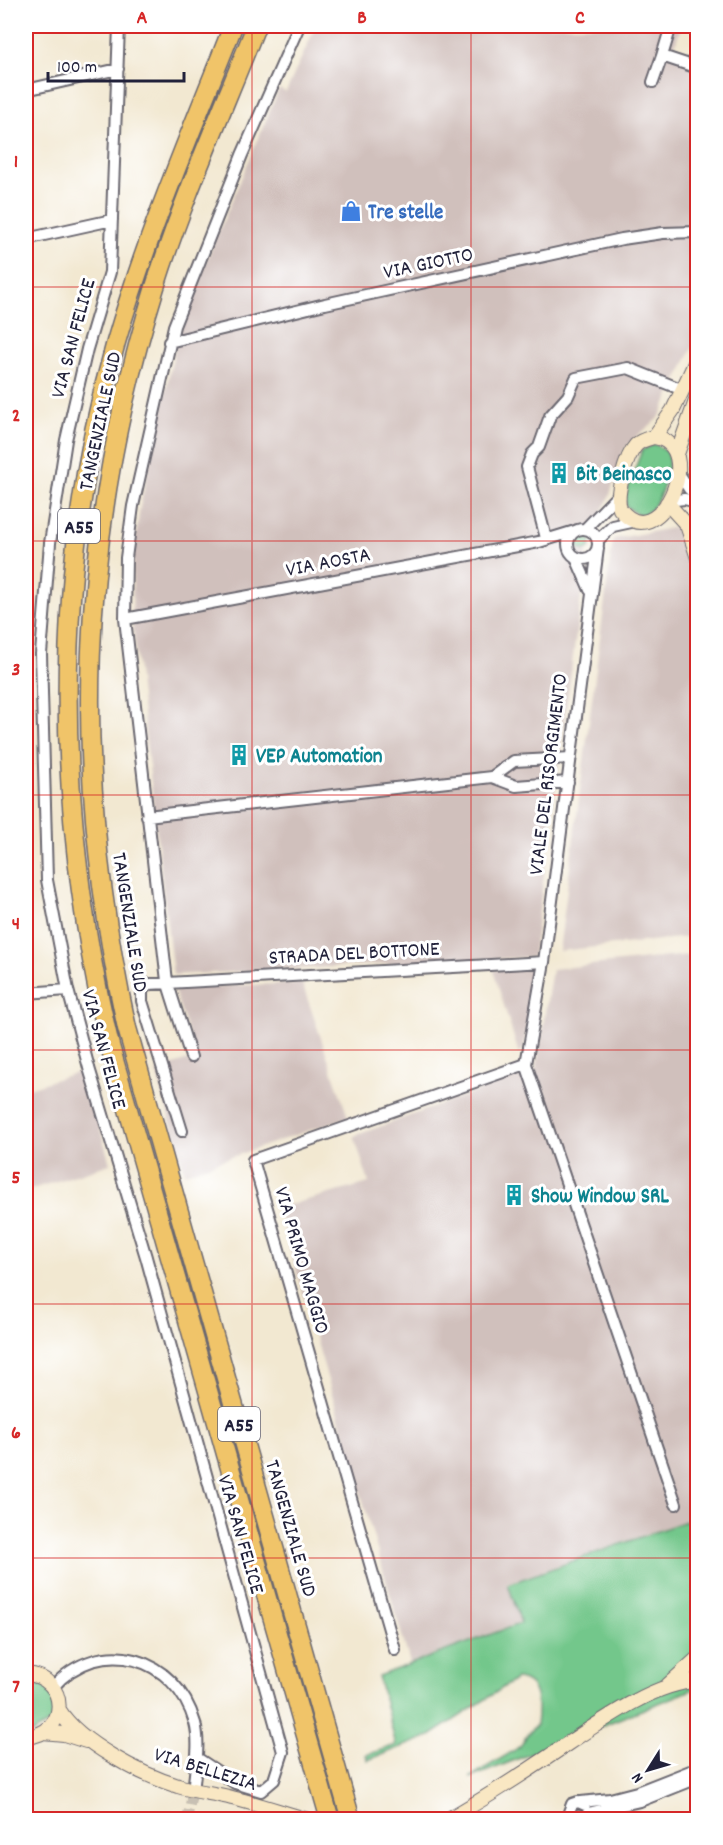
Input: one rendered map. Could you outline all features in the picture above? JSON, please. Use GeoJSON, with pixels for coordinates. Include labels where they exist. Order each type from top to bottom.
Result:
{"type":"FeatureCollection","features":[{"type":"Feature","properties":{"kind":"highway","name":"TANGENZIALE SUD"},"geometry":{"type":"LineString","coordinates":[[233,26],[137,274],[115,345],[93,438],[79,525],[69,624],[67,726],[71,815],[88,944],[110,1046],[330,1820]]}},
{"type":"Feature","properties":{"kind":"highway","name":"TANGENZIALE SUD"},"geometry":{"type":"LineString","coordinates":[[256,26],[173,234],[146,317],[124,401],[106,490],[94,586],[89,679],[90,764],[104,909],[127,1028],[351,1820]]}},
{"type":"Feature","properties":{"kind":"street","name":"VIA SAN FELICE"},"geometry":{"type":"LineString","coordinates":[[119,26],[110,272],[87,349],[57,490],[41,654],[47,880],[68,990],[146,1257],[283,1752],[274,1780],[261,1791],[236,1783],[196,1758]]}},
{"type":"Feature","properties":{"kind":"street"},"geometry":{"type":"LineString","coordinates":[[191,1057],[167,981],[125,619],[126,558],[133,506],[169,342],[182,299],[299,26]]}},
{"type":"Feature","properties":{"kind":"street"},"geometry":{"type":"LineString","coordinates":[[653,82],[671,26]]}},
{"type":"Feature","properties":{"kind":"street"},"geometry":{"type":"LineString","coordinates":[[662,56],[698,68]]}},
{"type":"Feature","properties":{"kind":"street"},"geometry":{"type":"LineString","coordinates":[[26,90],[118,69]]}},
{"type":"Feature","properties":{"kind":"street"},"geometry":{"type":"LineString","coordinates":[[26,239],[112,220]]}},
{"type":"Feature","properties":{"kind":"street","name":"VIA GIOTTO"},"geometry":{"type":"LineString","coordinates":[[169,342],[325,304],[622,239],[698,231]]}},
{"type":"Feature","properties":{"kind":"street"},"geometry":{"type":"LineString","coordinates":[[591,591],[568,541],[617,496],[632,450],[644,440],[654,437],[666,423],[689,386],[698,357]]}},
{"type":"Feature","properties":{"kind":"street"},"geometry":{"type":"LineString","coordinates":[[543,540],[527,467],[532,454],[539,447],[550,416],[568,396],[576,378],[623,368],[689,386]]}},
{"type":"Feature","properties":{"kind":"street"},"geometry":{"type":"LineString","coordinates":[[677,454],[698,395]]}},
{"type":"Feature","properties":{"kind":"street"},"geometry":{"type":"LineString","coordinates":[[653,520],[668,502],[678,472],[679,460],[667,441],[654,437]]}},
{"type":"Feature","properties":{"kind":"street"},"geometry":{"type":"LineString","coordinates":[[678,472],[689,489],[698,495]]}},
{"type":"Feature","properties":{"kind":"street"},"geometry":{"type":"LineString","coordinates":[[617,496],[620,509],[629,519],[636,521]]}},
{"type":"Feature","properties":{"kind":"street"},"geometry":{"type":"LineString","coordinates":[[668,502],[684,499],[698,502]]}},
{"type":"Feature","properties":{"kind":"street"},"geometry":{"type":"LineString","coordinates":[[668,502],[687,525],[698,558]]}},
{"type":"Feature","properties":{"kind":"street"},"geometry":{"type":"LineString","coordinates":[[573,554],[590,558],[613,526],[636,521],[653,520],[676,524],[691,535]]}},
{"type":"Feature","properties":{"kind":"street"},"geometry":{"type":"LineString","coordinates":[[580,530],[593,533],[598,544]]}},
{"type":"Feature","properties":{"kind":"street","name":"VIA AOSTA"},"geometry":{"type":"LineString","coordinates":[[125,619],[543,540],[580,530]]}},
{"type":"Feature","properties":{"kind":"street","name":"VIA AOSTA"},"geometry":{"type":"LineString","coordinates":[[543,540],[560,545],[573,554]]}},
{"type":"Feature","properties":{"kind":"street","name":"VIALE DEL RISORGIMENTO"},"geometry":{"type":"LineString","coordinates":[[544,962],[598,544]]}},
{"type":"Feature","properties":{"kind":"street"},"geometry":{"type":"LineString","coordinates":[[492,777],[514,761],[571,758]]}},
{"type":"Feature","properties":{"kind":"street"},"geometry":{"type":"LineString","coordinates":[[147,816],[492,777],[516,786],[568,783]]}},
{"type":"Feature","properties":{"kind":"street"},"geometry":{"type":"LineString","coordinates":[[544,962],[526,1064],[676,1504]]}},
{"type":"Feature","properties":{"kind":"street","name":"STRADA DEL BOTTONE"},"geometry":{"type":"LineString","coordinates":[[182,1131],[141,994],[149,984],[167,981],[544,962]]}},
{"type":"Feature","properties":{"kind":"street"},"geometry":{"type":"LineString","coordinates":[[26,993],[68,990]]}},
{"type":"Feature","properties":{"kind":"street","name":"VIA PRIMO MAGGIO"},"geometry":{"type":"LineString","coordinates":[[395,1650],[253,1160],[526,1064]]}},
{"type":"Feature","properties":{"kind":"street"},"geometry":{"type":"LineString","coordinates":[[53,1687],[69,1672],[87,1661],[117,1657],[142,1662],[164,1675],[187,1703],[195,1723],[194,1783]]}},
{"type":"Feature","properties":{"kind":"street"},"geometry":{"type":"LineString","coordinates":[[664,1689],[698,1658]]}},
{"type":"Feature","properties":{"kind":"street"},"geometry":{"type":"LineString","coordinates":[[26,1674],[43,1678],[53,1687],[58,1698],[58,1710],[52,1725],[44,1732]]}},
{"type":"Feature","properties":{"kind":"street"},"geometry":{"type":"LineString","coordinates":[[447,1820],[484,1799],[616,1712],[664,1689],[698,1682]]}},
{"type":"Feature","properties":{"kind":"street","name":"VIA BELLEZIA"},"geometry":{"type":"LineString","coordinates":[[58,1710],[71,1726],[146,1774],[179,1786],[234,1798],[308,1820]]}},
{"type":"Feature","properties":{"kind":"street","name":"VIA BELLEZIA"},"geometry":{"type":"LineString","coordinates":[[26,1737],[44,1732],[64,1734],[97,1744]]}},
{"type":"Feature","properties":{"kind":"street"},"geometry":{"type":"LineString","coordinates":[[572,1819],[568,1812],[570,1806],[637,1792],[698,1768]]}},
{"type":"Feature","properties":{"kind":"street"},"geometry":{"type":"LineString","coordinates":[[581,1802],[586,1806],[586,1817],[640,1801],[698,1778]]}},
{"type":"Feature","properties":{"kind":"shaded area"},"geometry":{"type":"Polygon","coordinates":[[[316,26],[681,26],[672,55],[697,63],[697,338],[659,418],[632,440],[623,451],[609,498],[592,528],[533,957],[173,975],[132,618],[133,558],[140,507],[176,344],[189,302],[279,89],[286,92],[316,26]]]}},
{"type":"Feature","properties":{"kind":"shaded area"},"geometry":{"type":"Polygon","coordinates":[[[697,414],[697,539],[685,486],[686,460],[697,414]]]}},
{"type":"Feature","properties":{"kind":"shaded area"},"geometry":{"type":"Polygon","coordinates":[[[677,527],[697,595],[697,936],[559,951],[613,539],[677,527]]]}},
{"type":"Feature","properties":{"kind":"shaded area"},"geometry":{"type":"Polygon","coordinates":[[[697,954],[697,1516],[507,1583],[520,1622],[410,1663],[278,1208],[369,1183],[354,1136],[536,1070],[552,969],[697,954]]]}},
{"type":"Feature","properties":{"kind":"shaded area"},"geometry":{"type":"Polygon","coordinates":[[[535,968],[524,1048],[519,1054],[493,970],[535,968]]]}},
{"type":"Feature","properties":{"kind":"shaded area"},"geometry":{"type":"Polygon","coordinates":[[[302,983],[348,1117],[185,1173],[156,1071],[197,1057],[173,988],[302,983]]]}},
{"type":"Feature","properties":{"kind":"shaded area"},"geometry":{"type":"Polygon","coordinates":[[[84,1070],[110,1164],[26,1191],[26,1089],[84,1070]]]}},
{"type":"Feature","properties":{"kind":"green space"},"geometry":{"type":"Polygon","coordinates":[[[655,444],[667,452],[669,458],[666,478],[652,509],[645,514],[638,514],[626,506],[625,495],[642,450],[655,444]]]}},
{"type":"Feature","properties":{"kind":"green space"},"geometry":{"type":"Polygon","coordinates":[[[581,536],[587,536],[591,543],[587,550],[581,550],[577,546],[577,540],[581,536]]]}},
{"type":"Feature","properties":{"kind":"green space"},"geometry":{"type":"Polygon","coordinates":[[[697,1517],[697,1688],[470,1778],[518,1748],[536,1726],[537,1703],[534,1690],[524,1681],[516,1679],[430,1736],[368,1760],[366,1755],[396,1745],[378,1676],[521,1623],[508,1584],[697,1517]]]}},
{"type":"Feature","properties":{"kind":"green space"},"geometry":{"type":"Polygon","coordinates":[[[26,1674],[53,1687],[56,1719],[26,1737],[26,1674]]]}},
{"type":"Feature","properties":{"kind":"tunnel"},"geometry":{"type":"LineString","coordinates":[[187,1820],[194,1784]]}},
{"type":"Feature","properties":{"kind":"place","name":"Tre stelle"},"geometry":{"type":"Point","coordinates":[351,211]}},
{"type":"Feature","properties":{"kind":"place","name":"Bit Beinasco"},"geometry":{"type":"Point","coordinates":[559,473]}},
{"type":"Feature","properties":{"kind":"place","name":"VEP Automation"},"geometry":{"type":"Point","coordinates":[239,755]}},
{"type":"Feature","properties":{"kind":"place","name":"Show Window SRL"},"geometry":{"type":"Point","coordinates":[514,1195]}}]}
